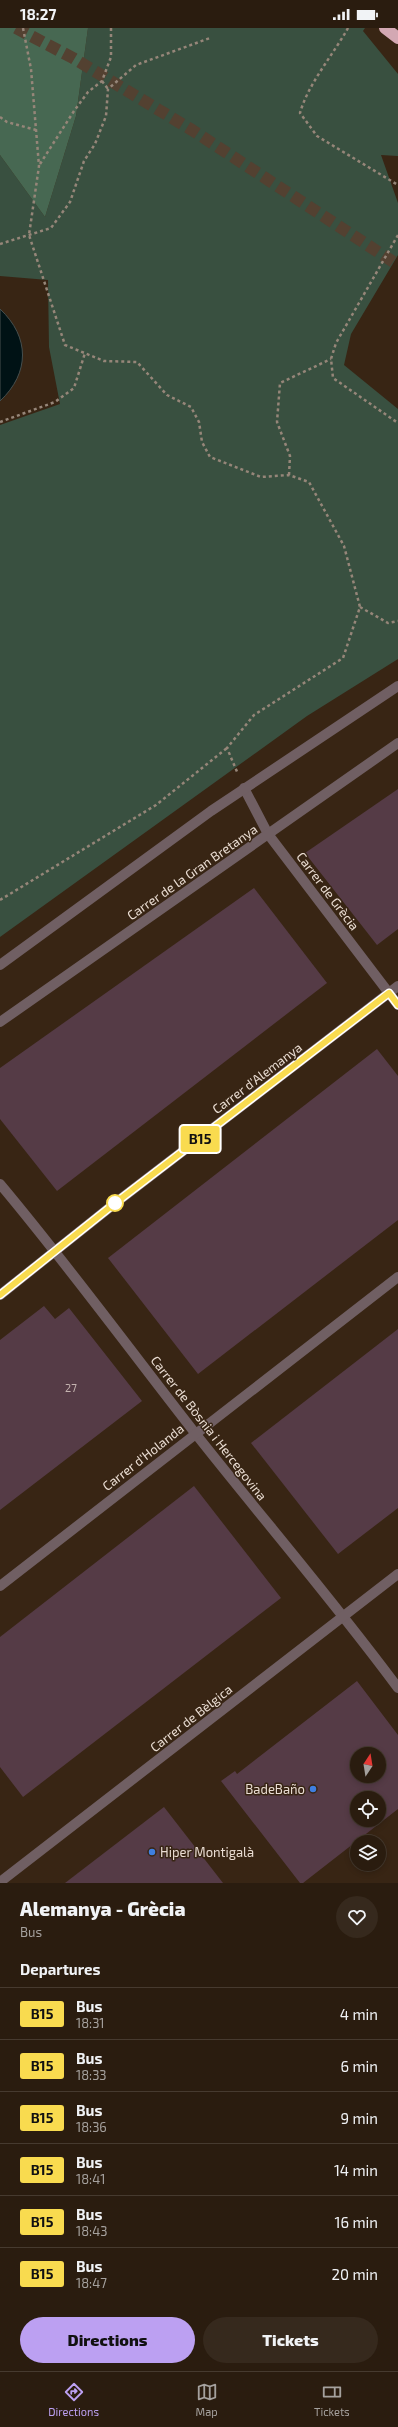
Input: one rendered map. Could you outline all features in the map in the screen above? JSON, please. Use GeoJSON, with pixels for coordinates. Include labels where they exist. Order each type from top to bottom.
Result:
{"type":"FeatureCollection","features":[{"type":"Feature","properties":{"kind":"highway"},"geometry":{"type":"LineString","coordinates":[[384,28],[398,38]]}},
{"type":"Feature","properties":{"kind":"street"},"geometry":{"type":"LineString","coordinates":[[0,965],[244,788],[398,686]]}},
{"type":"Feature","properties":{"kind":"street","name":"Carrer de la Gran Bretanya"},"geometry":{"type":"LineString","coordinates":[[0,1022],[398,743]]}},
{"type":"Feature","properties":{"kind":"street","name":"Carrer de Grècia"},"geometry":{"type":"LineString","coordinates":[[244,788],[268,834],[398,1005]]}},
{"type":"Feature","properties":{"kind":"street","name":"Carrer d'Alemanya"},"geometry":{"type":"LineString","coordinates":[[0,1295],[55,1250],[398,986]]}},
{"type":"Feature","properties":{"kind":"street","name":"Carrer de Bòsnia i Hercegovina"},"geometry":{"type":"LineString","coordinates":[[0,1184],[55,1250],[195,1433],[344,1616],[398,1688]]}},
{"type":"Feature","properties":{"kind":"street","name":"Carrer d'Holanda"},"geometry":{"type":"LineString","coordinates":[[0,1586],[195,1433],[398,1277]]}},
{"type":"Feature","properties":{"kind":"street","name":"Carrer de Bèlgica"},"geometry":{"type":"LineString","coordinates":[[0,1882],[398,1574]]}},
{"type":"Feature","properties":{"kind":"path"},"geometry":{"type":"LineString","coordinates":[[0,900],[156,805],[227,748],[254,715],[342,658],[360,607],[341,540],[309,482],[289,475],[261,477],[210,457],[202,442],[199,422],[191,407],[167,395],[137,362],[104,361],[65,345],[29,236],[39,166],[31,69],[23,28]]}},
{"type":"Feature","properties":{"kind":"path"},"geometry":{"type":"LineString","coordinates":[[39,166],[88,92],[102,81],[112,57],[111,28]]}},
{"type":"Feature","properties":{"kind":"path"},"geometry":{"type":"LineString","coordinates":[[348,28],[330,59],[305,95],[300,113],[316,136],[398,185]]}},
{"type":"Feature","properties":{"kind":"path"},"geometry":{"type":"LineString","coordinates":[[108,88],[136,65],[210,38]]}},
{"type":"Feature","properties":{"kind":"path"},"geometry":{"type":"LineString","coordinates":[[0,244],[51,228],[70,202],[84,161],[95,144],[106,116],[108,88],[102,81]]}},
{"type":"Feature","properties":{"kind":"path"},"geometry":{"type":"LineString","coordinates":[[0,117],[7,122],[36,130]]}},
{"type":"Feature","properties":{"kind":"path"},"geometry":{"type":"LineString","coordinates":[[398,235],[336,343],[331,359],[334,378],[398,423]]}},
{"type":"Feature","properties":{"kind":"path"},"geometry":{"type":"LineString","coordinates":[[0,422],[55,402],[74,388],[85,353]]}},
{"type":"Feature","properties":{"kind":"path"},"geometry":{"type":"LineString","coordinates":[[289,475],[290,456],[277,422],[280,383],[331,359]]}},
{"type":"Feature","properties":{"kind":"path"},"geometry":{"type":"LineString","coordinates":[[360,607],[388,623],[398,620]]}},
{"type":"Feature","properties":{"kind":"path"},"geometry":{"type":"LineString","coordinates":[[227,748],[244,788]]}},
{"type":"Feature","properties":{"kind":"green space"},"geometry":{"type":"Polygon","coordinates":[[[0,28],[88,28],[76,116],[45,217],[0,155],[0,28]]]}},
{"type":"Feature","properties":{"kind":"green space"},"geometry":{"type":"Polygon","coordinates":[[[88,28],[365,28],[363,31],[398,74],[398,156],[381,155],[398,203],[398,255],[351,334],[344,365],[398,409],[398,659],[307,716],[0,937],[0,425],[60,404],[49,347],[48,280],[0,276],[0,155],[45,217],[76,116],[88,28]]]}},
{"type":"Feature","properties":{"kind":"shaded area"},"geometry":{"type":"Polygon","coordinates":[[[0,309],[17,331],[21,343],[22,355],[21,367],[17,379],[0,401],[0,309]]]}},
{"type":"Feature","properties":{"kind":"building"},"geometry":{"type":"Polygon","coordinates":[[[398,789],[398,929],[377,945],[305,853],[398,789]]]}},
{"type":"Feature","properties":{"kind":"building"},"geometry":{"type":"Polygon","coordinates":[[[254,888],[327,983],[57,1191],[0,1119],[0,1068],[254,888]]]}},
{"type":"Feature","properties":{"kind":"building"},"geometry":{"type":"Polygon","coordinates":[[[377,1049],[398,1076],[398,1220],[198,1374],[108,1258],[377,1049]]]}},
{"type":"Feature","properties":{"kind":"building"},"geometry":{"type":"Polygon","coordinates":[[[44,1306],[55,1319],[69,1308],[142,1401],[0,1510],[0,1340],[44,1306]]]}},
{"type":"Feature","properties":{"kind":"building"},"geometry":{"type":"Polygon","coordinates":[[[398,1329],[398,1508],[338,1554],[251,1443],[398,1329]]]}},
{"type":"Feature","properties":{"kind":"building"},"geometry":{"type":"Polygon","coordinates":[[[194,1486],[281,1598],[23,1797],[0,1767],[0,1637],[194,1486]]]}},
{"type":"Feature","properties":{"kind":"building","name":"BadeBaño"},"geometry":{"type":"Polygon","coordinates":[[[357,1681],[398,1735],[398,1809],[386,1818],[386,1791],[350,1791],[350,1827],[375,1827],[365,1835],[350,1835],[350,1846],[303,1883],[300,1883],[221,1781],[235,1771],[237,1774],[357,1681]]]}},
{"type":"Feature","properties":{"kind":"building","name":"Hiper Montigalà"},"geometry":{"type":"Polygon","coordinates":[[[164,1807],[223,1883],[65,1883],[164,1807]]]}},
{"type":"Feature","properties":{"kind":"tunnel"},"geometry":{"type":"LineString","coordinates":[[16,28],[73,58],[192,130],[398,265]]}},
{"type":"Feature","properties":{"kind":"bus line","name":"B15"},"geometry":{"type":"LineString","coordinates":[[0,1295],[114,1204],[389,993],[398,1005]]}},
{"type":"Feature","properties":{"kind":"place","name":"BadeBaño"},"geometry":{"type":"Point","coordinates":[313,1789]}},
{"type":"Feature","properties":{"kind":"place","name":"Hiper Montigalà"},"geometry":{"type":"Point","coordinates":[152,1852]}}]}
